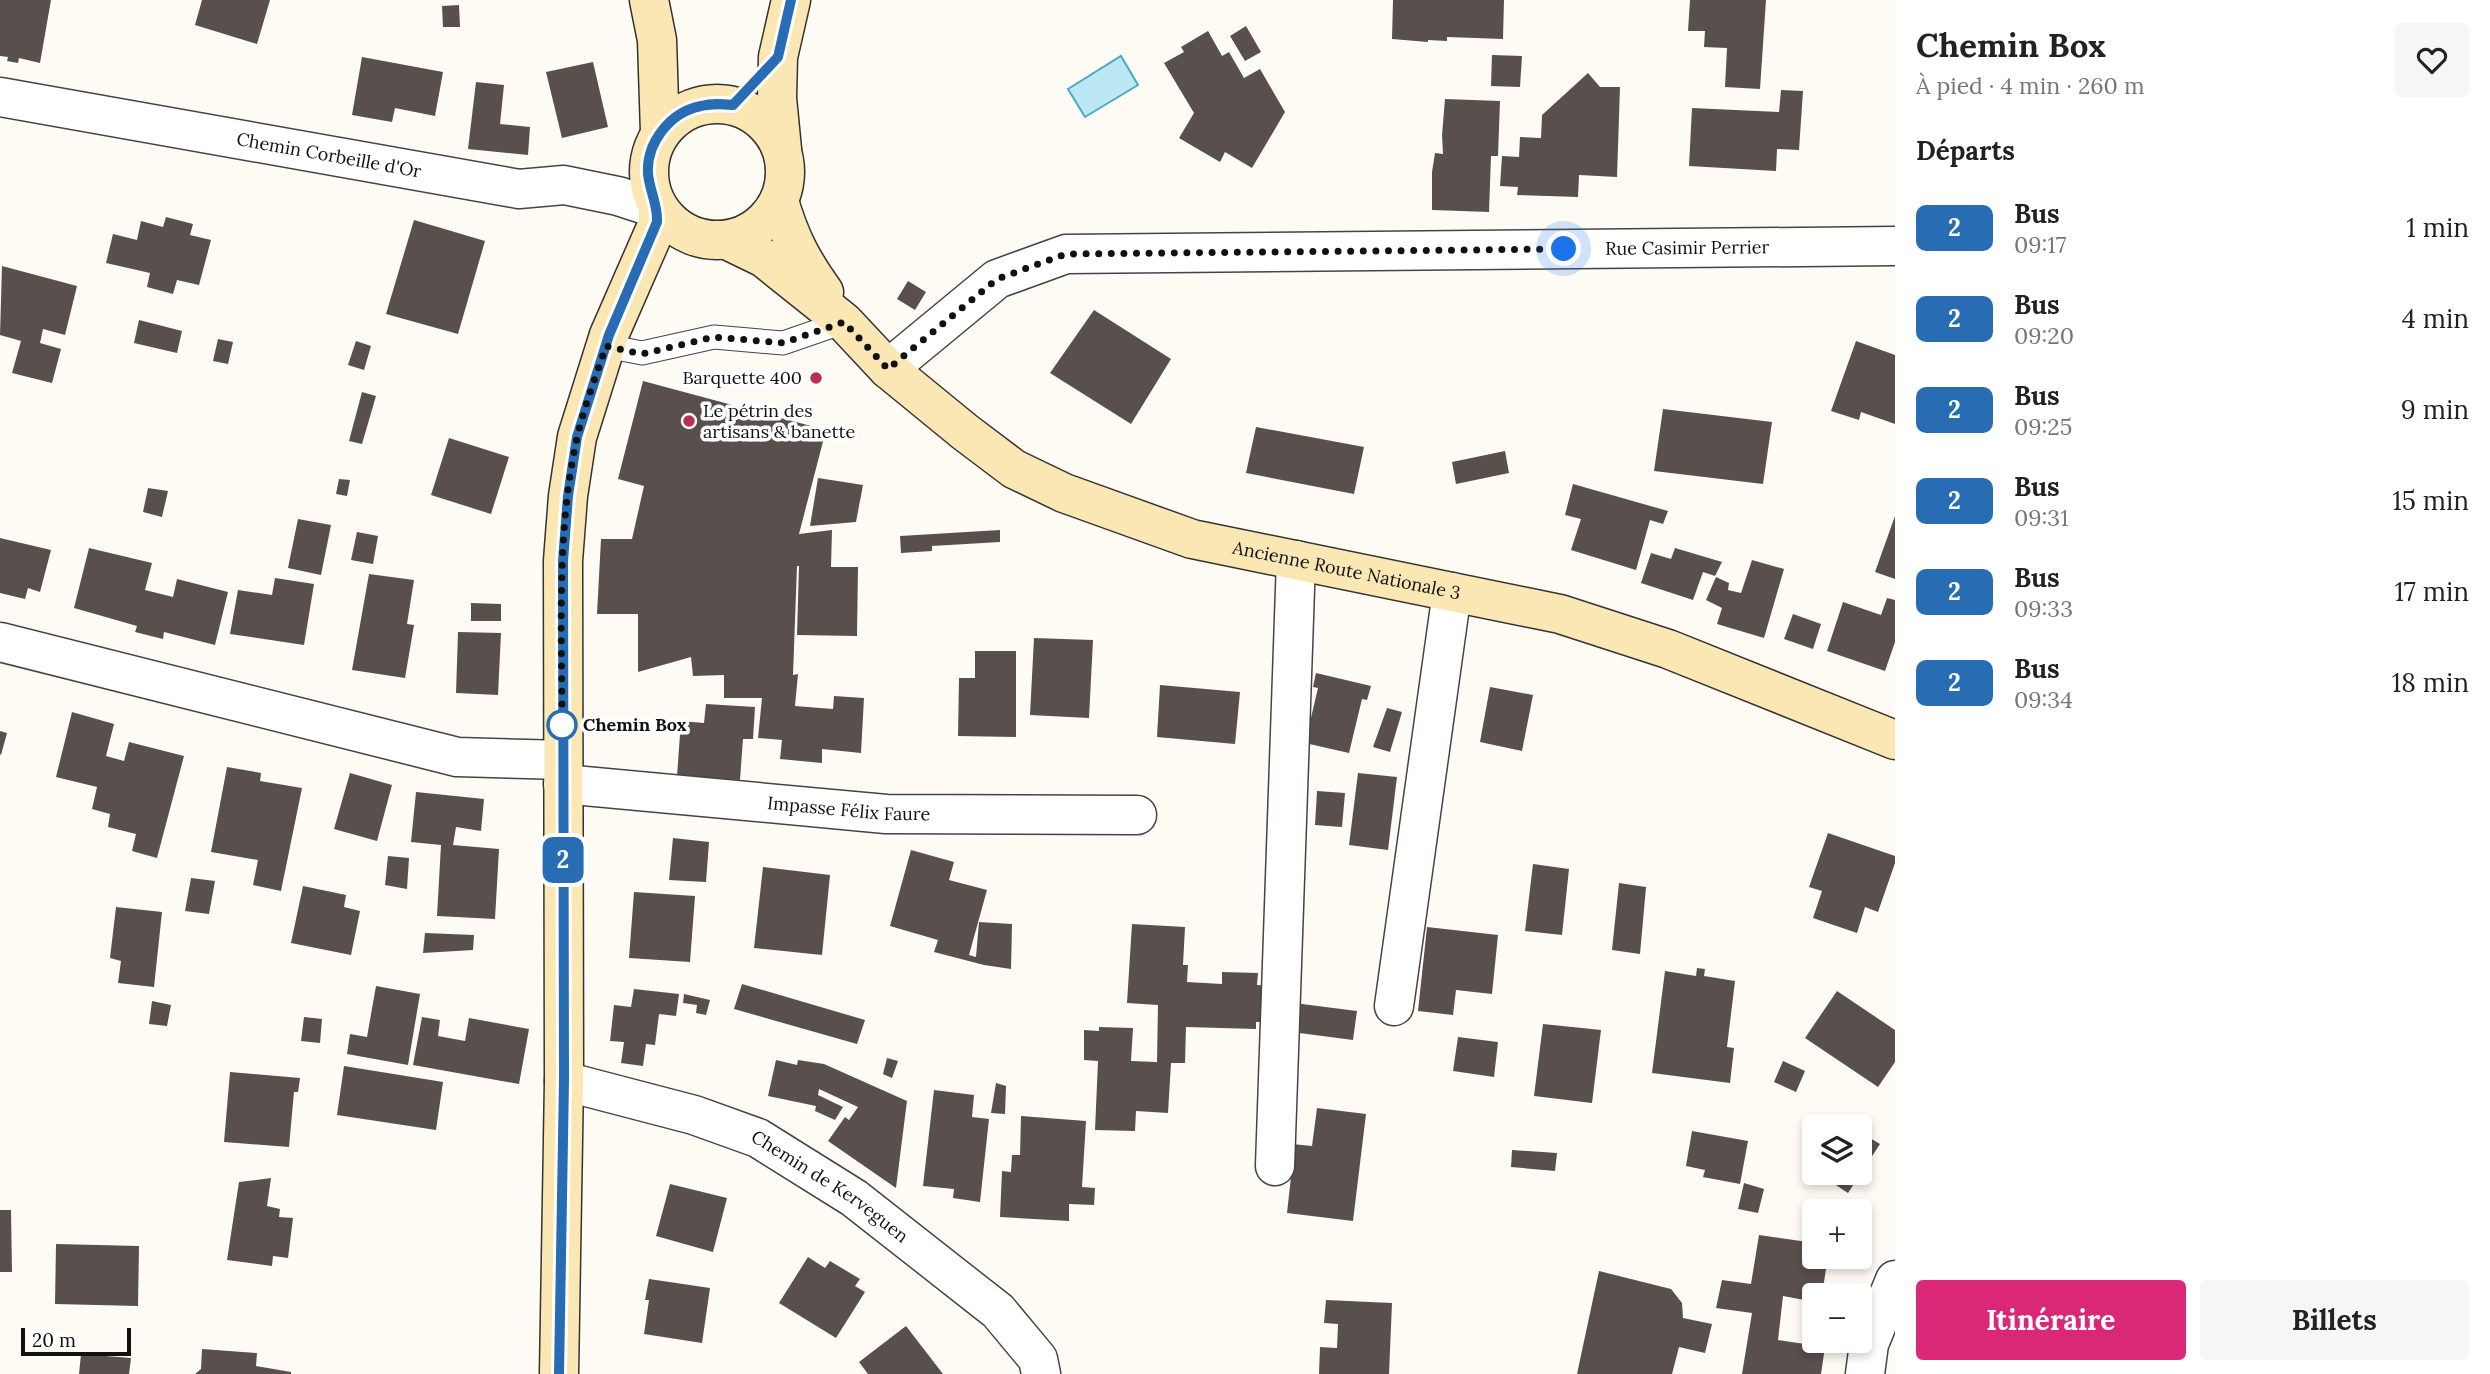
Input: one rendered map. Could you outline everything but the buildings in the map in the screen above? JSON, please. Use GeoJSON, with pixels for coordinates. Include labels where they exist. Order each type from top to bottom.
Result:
{"type":"FeatureCollection","features":[{"type":"Feature","properties":{"kind":"main road"},"geometry":{"type":"LineString","coordinates":[[649,0],[657,40],[660,133]]}},
{"type":"Feature","properties":{"kind":"main road"},"geometry":{"type":"LineString","coordinates":[[608,340],[663,264],[684,252],[759,227],[771,215],[779,201],[785,185],[785,168],[777,98],[778,57],[791,0]]}},
{"type":"Feature","properties":{"kind":"main road"},"geometry":{"type":"LineString","coordinates":[[657,40],[691,87],[724,105],[750,112],[774,135],[782,151]]}},
{"type":"Feature","properties":{"kind":"main road"},"geometry":{"type":"LineString","coordinates":[[720,241],[691,236],[673,225],[658,209],[650,190],[648,171],[651,151],[660,133],[671,121],[699,106],[724,105],[778,57]]}},
{"type":"Feature","properties":{"kind":"main road","name":"Ancienne Route Nationale 3"},"geometry":{"type":"LineString","coordinates":[[779,201],[789,234],[808,270],[844,322]]}},
{"type":"Feature","properties":{"kind":"main road"},"geometry":{"type":"LineString","coordinates":[[559,1374],[564,1080],[563,561],[568,496],[577,437],[608,340],[657,222],[658,209]]}},
{"type":"Feature","properties":{"kind":"main road","name":"Ancienne Route Nationale 3"},"geometry":{"type":"LineString","coordinates":[[720,241],[764,258],[844,322],[888,369],[965,432],[1014,469],[1064,493],[1192,539],[1560,614],[1668,649],[1895,740]]}},
{"type":"Feature","properties":{"kind":"street","name":"Chemin Corbeille d'Or"},"geometry":{"type":"LineString","coordinates":[[0,97],[519,190],[565,185],[618,196],[658,209]]}},
{"type":"Feature","properties":{"kind":"street","name":"Rue Casimir Perrier"},"geometry":{"type":"LineString","coordinates":[[888,369],[997,279],[1066,254],[1895,246]]}},
{"type":"Feature","properties":{"kind":"street"},"geometry":{"type":"LineString","coordinates":[[1275,1166],[1296,560]]}},
{"type":"Feature","properties":{"kind":"street"},"geometry":{"type":"LineString","coordinates":[[1394,1006],[1452,592]]}},
{"type":"Feature","properties":{"kind":"street"},"geometry":{"type":"LineString","coordinates":[[0,642],[457,757],[563,772]]}},
{"type":"Feature","properties":{"kind":"street","name":"Impasse Félix Faure"},"geometry":{"type":"LineString","coordinates":[[563,772],[886,814],[1137,815]]}},
{"type":"Feature","properties":{"kind":"street","name":"Chemin de Kerveguen"},"geometry":{"type":"LineString","coordinates":[[564,1080],[694,1115],[758,1138],[854,1198],[998,1311],[1038,1359],[1041,1374]]}},
{"type":"Feature","properties":{"kind":"street"},"geometry":{"type":"LineString","coordinates":[[1865,1374],[1869,1343],[1895,1280]]}},
{"type":"Feature","properties":{"kind":"lane"},"geometry":{"type":"LineString","coordinates":[[608,340],[642,354],[714,337],[783,343],[844,322]]}},
{"type":"Feature","properties":{"kind":"water"},"geometry":{"type":"Polygon","coordinates":[[[1121,56],[1138,85],[1085,117],[1068,89],[1121,56]]]}},
{"type":"Feature","properties":{"kind":"bus line","name":"2"},"geometry":{"type":"LineString","coordinates":[[559,1374],[564,1080],[563,561],[568,496],[577,437],[609,335],[657,222],[658,209],[650,190],[648,171],[651,151],[660,133],[684,112],[699,106],[733,105],[750,90],[778,57],[791,0]]}},
{"type":"Feature","properties":{"kind":"place","name":"Barquette 400"},"geometry":{"type":"Point","coordinates":[816,378]}},
{"type":"Feature","properties":{"kind":"place","name":"Le pétrin des artisans & banette"},"geometry":{"type":"Point","coordinates":[689,421]}},
{"type":"Feature","properties":{"kind":"place","name":"Chemin Box"},"geometry":{"type":"Point","coordinates":[562,725]}},
{"type":"Feature","properties":{"kind":"route"},"geometry":{"type":"LineString","coordinates":[[562,725],[563,561],[568,496],[577,437],[606,346],[642,354],[714,337],[783,343],[844,322],[888,369],[997,279],[1066,254],[1564,249]]}}]}
